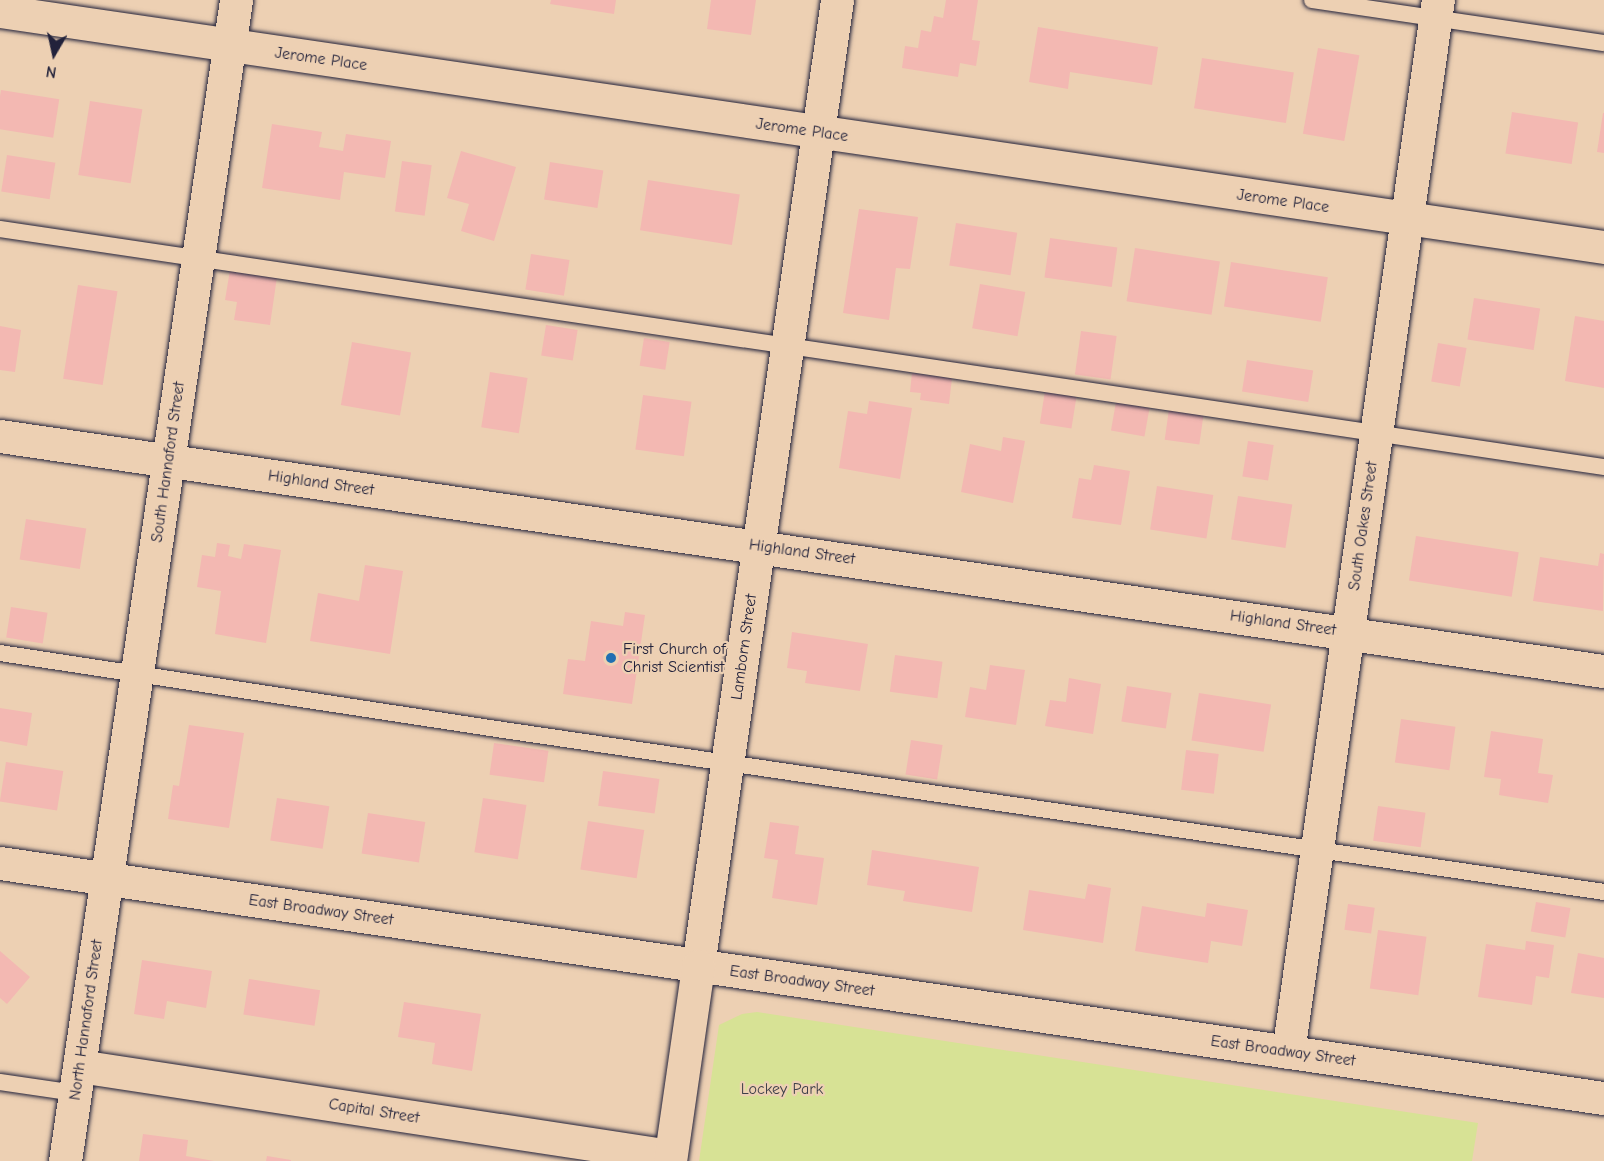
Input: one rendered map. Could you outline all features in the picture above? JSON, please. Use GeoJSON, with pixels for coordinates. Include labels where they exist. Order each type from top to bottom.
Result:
{"type":"FeatureCollection","features":[{"type":"Feature","properties":{"kind":"street","name":"South Hannaford Street"},"geometry":{"type":"LineString","coordinates":[[106,879],[236,0]]}},
{"type":"Feature","properties":{"kind":"street","name":"Lamborn Street"},"geometry":{"type":"LineString","coordinates":[[670,1158],[837,0]]}},
{"type":"Feature","properties":{"kind":"street","name":"South Oakes Street"},"geometry":{"type":"LineString","coordinates":[[1288,1052],[1436,9]]}},
{"type":"Feature","properties":{"kind":"street","name":"Jerome Place"},"geometry":{"type":"LineString","coordinates":[[0,10],[230,46],[1604,247]]}},
{"type":"Feature","properties":{"kind":"street","name":"Highland Street"},"geometry":{"type":"LineString","coordinates":[[0,436],[1604,671]]}},
{"type":"Feature","properties":{"kind":"street","name":"East Broadway Street"},"geometry":{"type":"LineString","coordinates":[[0,863],[1604,1098]]}},
{"type":"Feature","properties":{"kind":"street","name":"North Hannaford Street"},"geometry":{"type":"LineString","coordinates":[[65,1161],[106,879]]}},
{"type":"Feature","properties":{"kind":"street","name":"Capital Street"},"geometry":{"type":"LineString","coordinates":[[77,1079],[670,1158]]}},
{"type":"Feature","properties":{"kind":"lane"},"geometry":{"type":"LineString","coordinates":[[1312,0],[1436,9],[1604,43]]}},
{"type":"Feature","properties":{"kind":"lane"},"geometry":{"type":"LineString","coordinates":[[0,229],[1604,467]]}},
{"type":"Feature","properties":{"kind":"lane"},"geometry":{"type":"LineString","coordinates":[[0,653],[1604,892]]}},
{"type":"Feature","properties":{"kind":"lane"},"geometry":{"type":"LineString","coordinates":[[0,1082],[77,1079]]}},
{"type":"Feature","properties":{"kind":"green space","name":"Lockey Park"},"geometry":{"type":"Polygon","coordinates":[[[757,1012],[1478,1123],[1472,1161],[699,1161],[719,1025],[742,1014],[757,1012]]]}},
{"type":"Feature","properties":{"kind":"building"},"geometry":{"type":"Polygon","coordinates":[[[551,0],[616,0],[614,14],[550,4],[551,0]]]}},
{"type":"Feature","properties":{"kind":"building"},"geometry":{"type":"Polygon","coordinates":[[[711,0],[756,0],[751,35],[707,29],[711,0]]]}},
{"type":"Feature","properties":{"kind":"building"},"geometry":{"type":"Polygon","coordinates":[[[946,0],[978,0],[972,40],[980,41],[976,66],[960,63],[958,77],[902,68],[905,46],[918,48],[921,30],[931,32],[934,16],[943,18],[946,0]]]}},
{"type":"Feature","properties":{"kind":"building"},"geometry":{"type":"Polygon","coordinates":[[[1038,27],[1158,47],[1152,85],[1070,72],[1068,89],[1029,82],[1038,27]]]}},
{"type":"Feature","properties":{"kind":"building"},"geometry":{"type":"Polygon","coordinates":[[[1318,48],[1359,55],[1344,141],[1303,134],[1318,48]]]}},
{"type":"Feature","properties":{"kind":"building"},"geometry":{"type":"Polygon","coordinates":[[[1202,58],[1294,73],[1286,123],[1194,108],[1202,58]]]}},
{"type":"Feature","properties":{"kind":"building"},"geometry":{"type":"Polygon","coordinates":[[[1,90],[59,99],[53,138],[0,129],[1,90]]]}},
{"type":"Feature","properties":{"kind":"building"},"geometry":{"type":"Polygon","coordinates":[[[90,101],[142,109],[131,183],[78,175],[90,101]]]}},
{"type":"Feature","properties":{"kind":"building"},"geometry":{"type":"Polygon","coordinates":[[[1512,112],[1578,122],[1572,164],[1505,153],[1512,112]]]}},
{"type":"Feature","properties":{"kind":"building"},"geometry":{"type":"Polygon","coordinates":[[[1604,113],[1604,153],[1597,152],[1604,113]]]}},
{"type":"Feature","properties":{"kind":"building"},"geometry":{"type":"Polygon","coordinates":[[[272,124],[322,132],[319,147],[343,151],[346,134],[391,141],[385,178],[344,172],[340,200],[262,188],[272,124]]]}},
{"type":"Feature","properties":{"kind":"building"},"geometry":{"type":"Polygon","coordinates":[[[461,151],[516,167],[494,241],[461,231],[469,204],[447,198],[461,151]]]}},
{"type":"Feature","properties":{"kind":"building"},"geometry":{"type":"Polygon","coordinates":[[[7,155],[55,163],[50,199],[1,192],[7,155]]]}},
{"type":"Feature","properties":{"kind":"building"},"geometry":{"type":"Polygon","coordinates":[[[402,161],[432,165],[425,216],[395,212],[402,161]]]}},
{"type":"Feature","properties":{"kind":"building"},"geometry":{"type":"Polygon","coordinates":[[[550,162],[603,170],[597,208],[544,200],[550,162]]]}},
{"type":"Feature","properties":{"kind":"building"},"geometry":{"type":"Polygon","coordinates":[[[648,180],[740,195],[732,245],[640,230],[648,180]]]}},
{"type":"Feature","properties":{"kind":"building"},"geometry":{"type":"Polygon","coordinates":[[[859,209],[918,217],[910,269],[896,268],[889,320],[843,313],[859,209]]]}},
{"type":"Feature","properties":{"kind":"building"},"geometry":{"type":"Polygon","coordinates":[[[956,223],[1017,233],[1011,275],[949,265],[956,223]]]}},
{"type":"Feature","properties":{"kind":"building"},"geometry":{"type":"Polygon","coordinates":[[[1050,238],[1117,247],[1112,287],[1044,278],[1050,238]]]}},
{"type":"Feature","properties":{"kind":"building"},"geometry":{"type":"Polygon","coordinates":[[[1135,248],[1220,261],[1211,315],[1127,301],[1135,248]]]}},
{"type":"Feature","properties":{"kind":"building"},"geometry":{"type":"Polygon","coordinates":[[[531,254],[570,260],[564,296],[525,290],[531,254]]]}},
{"type":"Feature","properties":{"kind":"building"},"geometry":{"type":"Polygon","coordinates":[[[1231,262],[1328,277],[1321,322],[1224,306],[1231,262]]]}},
{"type":"Feature","properties":{"kind":"building"},"geometry":{"type":"Polygon","coordinates":[[[230,270],[277,277],[270,325],[234,320],[237,302],[225,300],[230,270]]]}},
{"type":"Feature","properties":{"kind":"building"},"geometry":{"type":"Polygon","coordinates":[[[980,284],[1025,292],[1017,336],[972,328],[980,284]]]}},
{"type":"Feature","properties":{"kind":"building"},"geometry":{"type":"Polygon","coordinates":[[[78,285],[118,291],[103,385],[63,379],[78,285]]]}},
{"type":"Feature","properties":{"kind":"building"},"geometry":{"type":"Polygon","coordinates":[[[1474,298],[1540,308],[1534,350],[1467,339],[1474,298]]]}},
{"type":"Feature","properties":{"kind":"building"},"geometry":{"type":"Polygon","coordinates":[[[1575,316],[1604,321],[1604,388],[1565,381],[1575,316]]]}},
{"type":"Feature","properties":{"kind":"building"},"geometry":{"type":"Polygon","coordinates":[[[546,325],[578,330],[573,361],[541,356],[546,325]]]}},
{"type":"Feature","properties":{"kind":"building"},"geometry":{"type":"Polygon","coordinates":[[[0,326],[21,330],[15,372],[0,370],[0,326]]]}},
{"type":"Feature","properties":{"kind":"building"},"geometry":{"type":"Polygon","coordinates":[[[1081,331],[1117,336],[1111,380],[1075,375],[1081,331]]]}},
{"type":"Feature","properties":{"kind":"building"},"geometry":{"type":"Polygon","coordinates":[[[644,338],[670,342],[665,370],[640,366],[644,338]]]}},
{"type":"Feature","properties":{"kind":"building"},"geometry":{"type":"Polygon","coordinates":[[[352,342],[411,352],[400,415],[341,405],[352,342]]]}},
{"type":"Feature","properties":{"kind":"building"},"geometry":{"type":"Polygon","coordinates":[[[1438,343],[1467,348],[1460,386],[1431,381],[1438,343]]]}},
{"type":"Feature","properties":{"kind":"building"},"geometry":{"type":"Polygon","coordinates":[[[1247,360],[1313,370],[1308,402],[1242,392],[1247,360]]]}},
{"type":"Feature","properties":{"kind":"building"},"geometry":{"type":"Polygon","coordinates":[[[490,372],[528,378],[519,433],[481,427],[490,372]]]}},
{"type":"Feature","properties":{"kind":"building"},"geometry":{"type":"Polygon","coordinates":[[[912,373],[952,378],[949,404],[920,400],[921,393],[910,392],[912,373]]]}},
{"type":"Feature","properties":{"kind":"building"},"geometry":{"type":"Polygon","coordinates":[[[1045,391],[1077,396],[1071,429],[1040,424],[1045,391]]]}},
{"type":"Feature","properties":{"kind":"building"},"geometry":{"type":"Polygon","coordinates":[[[643,395],[692,402],[684,456],[635,449],[643,395]]]}},
{"type":"Feature","properties":{"kind":"building"},"geometry":{"type":"Polygon","coordinates":[[[869,401],[912,408],[900,479],[839,468],[848,411],[867,414],[869,401]]]}},
{"type":"Feature","properties":{"kind":"building"},"geometry":{"type":"Polygon","coordinates":[[[1116,402],[1149,408],[1144,436],[1111,431],[1116,402]]]}},
{"type":"Feature","properties":{"kind":"building"},"geometry":{"type":"Polygon","coordinates":[[[1169,409],[1204,414],[1199,445],[1165,440],[1169,409]]]}},
{"type":"Feature","properties":{"kind":"building"},"geometry":{"type":"Polygon","coordinates":[[[1003,437],[1025,441],[1013,503],[961,492],[970,444],[1001,451],[1003,437]]]}},
{"type":"Feature","properties":{"kind":"building"},"geometry":{"type":"Polygon","coordinates":[[[1248,441],[1274,445],[1268,481],[1242,477],[1248,441]]]}},
{"type":"Feature","properties":{"kind":"building"},"geometry":{"type":"Polygon","coordinates":[[[1094,465],[1130,471],[1121,525],[1072,518],[1079,478],[1091,480],[1094,465]]]}},
{"type":"Feature","properties":{"kind":"building"},"geometry":{"type":"Polygon","coordinates":[[[1157,486],[1213,495],[1206,538],[1150,529],[1157,486]]]}},
{"type":"Feature","properties":{"kind":"building"},"geometry":{"type":"Polygon","coordinates":[[[1238,496],[1292,505],[1285,548],[1231,539],[1238,496]]]}},
{"type":"Feature","properties":{"kind":"building"},"geometry":{"type":"Polygon","coordinates":[[[26,519],[86,529],[80,569],[20,559],[26,519]]]}},
{"type":"Feature","properties":{"kind":"building"},"geometry":{"type":"Polygon","coordinates":[[[1416,536],[1519,552],[1512,597],[1409,580],[1416,536]]]}},
{"type":"Feature","properties":{"kind":"building"},"geometry":{"type":"Polygon","coordinates":[[[217,543],[230,545],[228,556],[241,559],[244,544],[281,550],[266,643],[215,634],[221,591],[197,587],[202,555],[215,557],[217,543]]]}},
{"type":"Feature","properties":{"kind":"building"},"geometry":{"type":"Polygon","coordinates":[[[1600,553],[1604,554],[1603,611],[1533,601],[1540,557],[1598,566],[1600,553]]]}},
{"type":"Feature","properties":{"kind":"building"},"geometry":{"type":"Polygon","coordinates":[[[365,565],[403,571],[390,654],[310,641],[318,593],[359,601],[365,565]]]}},
{"type":"Feature","properties":{"kind":"building"},"geometry":{"type":"Polygon","coordinates":[[[11,607],[48,613],[43,643],[6,638],[11,607]]]}},
{"type":"Feature","properties":{"kind":"building"},"geometry":{"type":"Polygon","coordinates":[[[625,612],[645,615],[632,704],[563,694],[568,659],[585,661],[591,621],[623,626],[625,612]]]}},
{"type":"Feature","properties":{"kind":"building"},"geometry":{"type":"Polygon","coordinates":[[[792,632],[868,644],[860,691],[805,683],[807,671],[787,668],[792,632]]]}},
{"type":"Feature","properties":{"kind":"building"},"geometry":{"type":"Polygon","coordinates":[[[895,655],[943,662],[937,698],[890,692],[895,655]]]}},
{"type":"Feature","properties":{"kind":"building"},"geometry":{"type":"Polygon","coordinates":[[[990,665],[1025,670],[1016,725],[965,717],[970,687],[986,690],[990,665]]]}},
{"type":"Feature","properties":{"kind":"building"},"geometry":{"type":"Polygon","coordinates":[[[1069,678],[1101,684],[1093,734],[1045,726],[1050,700],[1066,702],[1069,678]]]}},
{"type":"Feature","properties":{"kind":"building"},"geometry":{"type":"Polygon","coordinates":[[[1127,686],[1171,693],[1166,729],[1121,722],[1127,686]]]}},
{"type":"Feature","properties":{"kind":"building"},"geometry":{"type":"Polygon","coordinates":[[[1199,693],[1271,704],[1264,752],[1191,740],[1199,693]]]}},
{"type":"Feature","properties":{"kind":"building"},"geometry":{"type":"Polygon","coordinates":[[[0,708],[32,713],[27,746],[0,741],[0,708]]]}},
{"type":"Feature","properties":{"kind":"building"},"geometry":{"type":"Polygon","coordinates":[[[1401,719],[1455,727],[1449,770],[1395,763],[1401,719]]]}},
{"type":"Feature","properties":{"kind":"building"},"geometry":{"type":"Polygon","coordinates":[[[189,725],[244,733],[229,828],[168,819],[173,785],[179,786],[189,725]]]}},
{"type":"Feature","properties":{"kind":"building"},"geometry":{"type":"Polygon","coordinates":[[[1491,731],[1543,739],[1538,773],[1553,775],[1548,803],[1499,795],[1501,779],[1484,777],[1491,731]]]}},
{"type":"Feature","properties":{"kind":"building"},"geometry":{"type":"Polygon","coordinates":[[[911,740],[943,745],[937,780],[906,775],[911,740]]]}},
{"type":"Feature","properties":{"kind":"building"},"geometry":{"type":"Polygon","coordinates":[[[494,743],[548,751],[544,782],[490,775],[494,743]]]}},
{"type":"Feature","properties":{"kind":"building"},"geometry":{"type":"Polygon","coordinates":[[[1186,750],[1219,754],[1214,794],[1181,790],[1186,750]]]}},
{"type":"Feature","properties":{"kind":"building"},"geometry":{"type":"Polygon","coordinates":[[[6,762],[63,771],[57,811],[0,802],[6,762]]]}},
{"type":"Feature","properties":{"kind":"building"},"geometry":{"type":"Polygon","coordinates":[[[603,771],[659,779],[655,814],[598,806],[603,771]]]}},
{"type":"Feature","properties":{"kind":"building"},"geometry":{"type":"Polygon","coordinates":[[[277,798],[329,806],[323,849],[270,840],[277,798]]]}},
{"type":"Feature","properties":{"kind":"building"},"geometry":{"type":"Polygon","coordinates":[[[483,798],[526,805],[518,859],[474,852],[483,798]]]}},
{"type":"Feature","properties":{"kind":"building"},"geometry":{"type":"Polygon","coordinates":[[[1378,806],[1426,813],[1421,847],[1373,841],[1378,806]]]}},
{"type":"Feature","properties":{"kind":"building"},"geometry":{"type":"Polygon","coordinates":[[[368,813],[425,822],[419,863],[362,853],[368,813]]]}},
{"type":"Feature","properties":{"kind":"building"},"geometry":{"type":"Polygon","coordinates":[[[588,821],[644,830],[637,878],[580,869],[588,821]]]}},
{"type":"Feature","properties":{"kind":"building"},"geometry":{"type":"Polygon","coordinates":[[[770,822],[799,826],[795,854],[824,858],[817,905],[772,898],[778,860],[764,858],[770,822]]]}},
{"type":"Feature","properties":{"kind":"building"},"geometry":{"type":"Polygon","coordinates":[[[872,850],[979,867],[972,912],[903,901],[905,891],[867,885],[872,850]]]}},
{"type":"Feature","properties":{"kind":"building"},"geometry":{"type":"Polygon","coordinates":[[[1088,884],[1111,888],[1103,943],[1023,930],[1029,890],[1085,899],[1088,884]]]}},
{"type":"Feature","properties":{"kind":"building"},"geometry":{"type":"Polygon","coordinates":[[[1536,902],[1570,908],[1565,938],[1531,932],[1536,902]]]}},
{"type":"Feature","properties":{"kind":"building"},"geometry":{"type":"Polygon","coordinates":[[[1207,903],[1248,910],[1242,946],[1211,941],[1208,963],[1135,951],[1142,906],[1205,917],[1207,903]]]}},
{"type":"Feature","properties":{"kind":"building"},"geometry":{"type":"Polygon","coordinates":[[[1348,904],[1375,908],[1371,934],[1344,930],[1348,904]]]}},
{"type":"Feature","properties":{"kind":"building"},"geometry":{"type":"Polygon","coordinates":[[[1378,930],[1427,937],[1418,995],[1370,988],[1378,930]]]}},
{"type":"Feature","properties":{"kind":"building"},"geometry":{"type":"Polygon","coordinates":[[[1526,941],[1554,945],[1549,978],[1536,976],[1532,1005],[1478,997],[1486,944],[1525,950],[1526,941]]]}},
{"type":"Feature","properties":{"kind":"building"},"geometry":{"type":"Polygon","coordinates":[[[0,951],[30,977],[7,1004],[0,998],[0,951]]]}},
{"type":"Feature","properties":{"kind":"building"},"geometry":{"type":"Polygon","coordinates":[[[1578,953],[1604,958],[1604,998],[1571,993],[1578,953]]]}},
{"type":"Feature","properties":{"kind":"building"},"geometry":{"type":"Polygon","coordinates":[[[142,960],[212,971],[206,1008],[167,1001],[164,1019],[134,1014],[142,960]]]}},
{"type":"Feature","properties":{"kind":"building"},"geometry":{"type":"Polygon","coordinates":[[[249,979],[320,990],[314,1026],[243,1015],[249,979]]]}},
{"type":"Feature","properties":{"kind":"building"},"geometry":{"type":"Polygon","coordinates":[[[404,1002],[481,1014],[472,1071],[432,1064],[435,1043],[398,1037],[404,1002]]]}},
{"type":"Feature","properties":{"kind":"building"},"geometry":{"type":"Polygon","coordinates":[[[143,1134],[188,1140],[186,1156],[214,1161],[139,1161],[143,1134]]]}},
{"type":"Feature","properties":{"kind":"building"},"geometry":{"type":"Polygon","coordinates":[[[267,1156],[291,1160],[291,1161],[266,1161],[267,1156]]]}},
{"type":"Feature","properties":{"kind":"place","name":"First Church of Christ Scientist"},"geometry":{"type":"Point","coordinates":[611,658]}}]}
